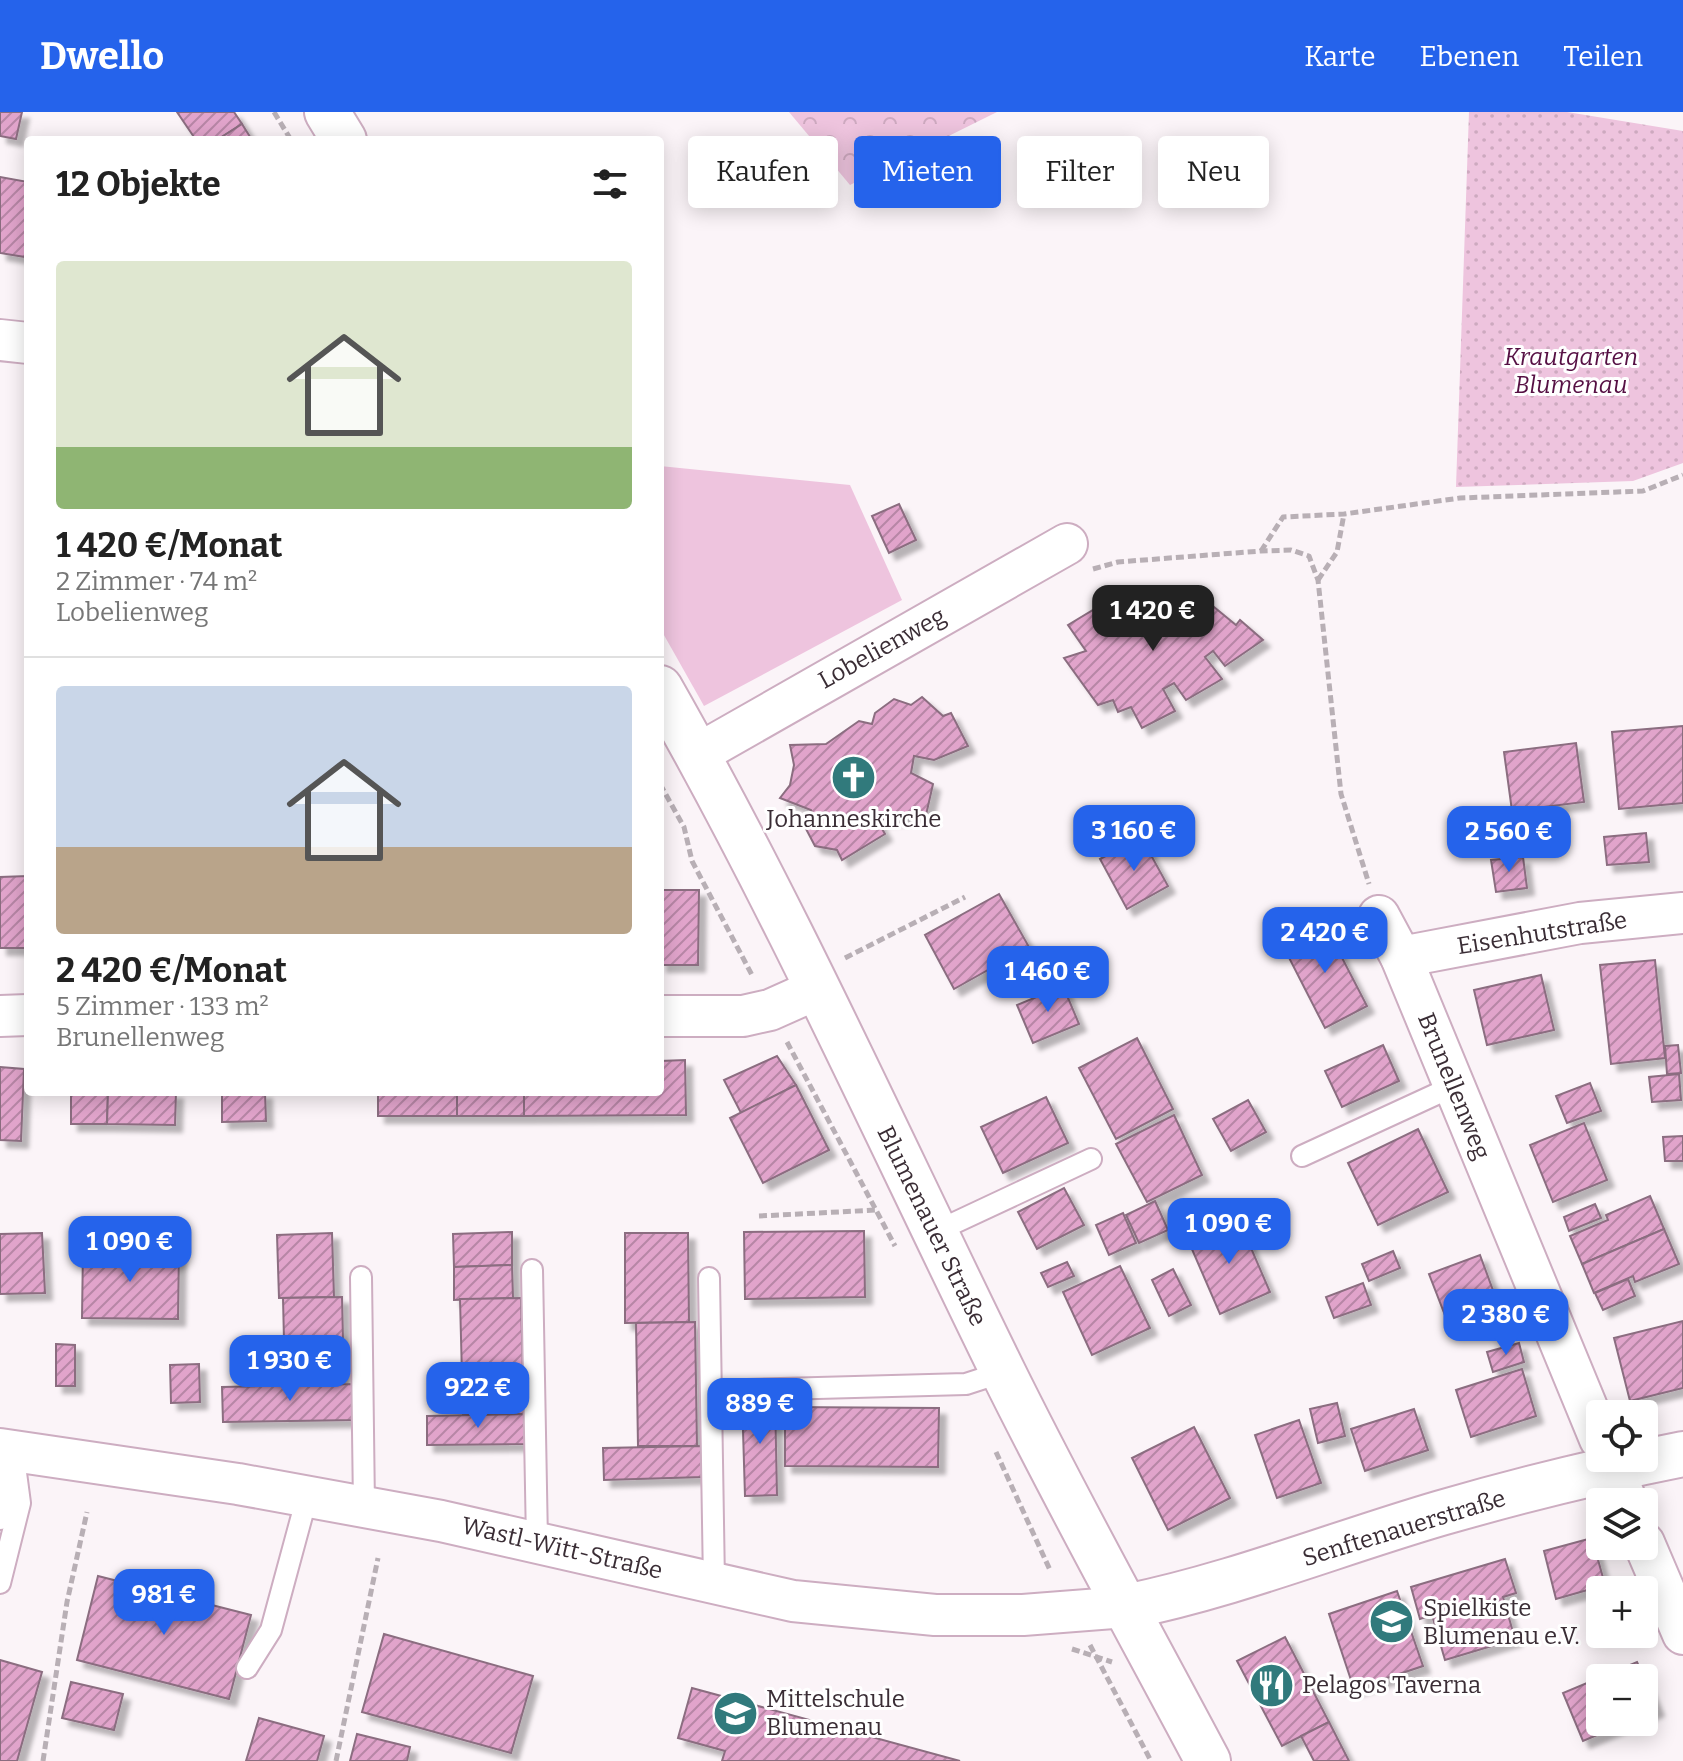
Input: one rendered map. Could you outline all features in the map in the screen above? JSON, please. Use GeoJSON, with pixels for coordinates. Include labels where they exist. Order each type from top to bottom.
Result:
{"type":"FeatureCollection","features":[{"type":"Feature","properties":{"kind":"street"},"geometry":{"type":"LineString","coordinates":[[327,112],[342,136]]}},
{"type":"Feature","properties":{"kind":"street"},"geometry":{"type":"LineString","coordinates":[[0,340],[24,343]]}},
{"type":"Feature","properties":{"kind":"street","name":"Lobelienweg"},"geometry":{"type":"LineString","coordinates":[[698,754],[1079,557]]}},
{"type":"Feature","properties":{"kind":"street","name":"Blumenauer Straße"},"geometry":{"type":"LineString","coordinates":[[664,695],[698,754],[817,989],[916,1241],[1003,1372],[1208,1761]]}},
{"type":"Feature","properties":{"kind":"street","name":"Eisenhutstraße"},"geometry":{"type":"LineString","coordinates":[[1401,957],[1580,923],[1683,913]]}},
{"type":"Feature","properties":{"kind":"street","name":"Brunellenweg"},"geometry":{"type":"LineString","coordinates":[[1379,916],[1401,957],[1586,1404]]}},
{"type":"Feature","properties":{"kind":"street"},"geometry":{"type":"LineString","coordinates":[[664,1016],[743,1016],[770,1010],[817,989]]}},
{"type":"Feature","properties":{"kind":"street"},"geometry":{"type":"LineString","coordinates":[[0,1016],[24,1015]]}},
{"type":"Feature","properties":{"kind":"street","name":"Wastl-Witt-Straße"},"geometry":{"type":"LineString","coordinates":[[5,1449],[364,1507],[537,1542],[793,1601],[928,1615],[1023,1615],[1126,1607]]}},
{"type":"Feature","properties":{"kind":"street","name":"Senftenauerstraße"},"geometry":{"type":"LineString","coordinates":[[1658,1459],[1683,1454]]}},
{"type":"Feature","properties":{"kind":"street","name":"Senftenauerstraße"},"geometry":{"type":"LineString","coordinates":[[1126,1607],[1202,1591],[1440,1514],[1594,1472]]}},
{"type":"Feature","properties":{"kind":"street"},"geometry":{"type":"LineString","coordinates":[[1651,1560],[1683,1634]]}},
{"type":"Feature","properties":{"kind":"lane"},"geometry":{"type":"LineString","coordinates":[[1302,1156],[1454,1086]]}},
{"type":"Feature","properties":{"kind":"lane"},"geometry":{"type":"LineString","coordinates":[[916,1241],[1091,1159]]}},
{"type":"Feature","properties":{"kind":"lane"},"geometry":{"type":"LineString","coordinates":[[532,1270],[537,1542]]}},
{"type":"Feature","properties":{"kind":"lane"},"geometry":{"type":"LineString","coordinates":[[361,1277],[364,1507]]}},
{"type":"Feature","properties":{"kind":"lane"},"geometry":{"type":"LineString","coordinates":[[709,1278],[714,1583]]}},
{"type":"Feature","properties":{"kind":"lane"},"geometry":{"type":"LineString","coordinates":[[711,1391],[966,1384],[1003,1372]]}},
{"type":"Feature","properties":{"kind":"lane"},"geometry":{"type":"LineString","coordinates":[[0,1519],[8,1490],[5,1449]]}},
{"type":"Feature","properties":{"kind":"lane"},"geometry":{"type":"LineString","coordinates":[[0,1583],[20,1503],[5,1449]]}},
{"type":"Feature","properties":{"kind":"lane"},"geometry":{"type":"LineString","coordinates":[[247,1668],[271,1630],[307,1497]]}},
{"type":"Feature","properties":{"kind":"path"},"geometry":{"type":"LineString","coordinates":[[274,112],[289,136]]}},
{"type":"Feature","properties":{"kind":"path"},"geometry":{"type":"LineString","coordinates":[[1261,551],[1283,517],[1344,514],[1460,498],[1643,491],[1683,475]]}},
{"type":"Feature","properties":{"kind":"path"},"geometry":{"type":"LineString","coordinates":[[1318,580],[1337,552],[1344,514]]}},
{"type":"Feature","properties":{"kind":"path"},"geometry":{"type":"LineString","coordinates":[[1079,557],[1118,562],[1291,550],[1309,556],[1318,580],[1341,794],[1379,916]]}},
{"type":"Feature","properties":{"kind":"path"},"geometry":{"type":"LineString","coordinates":[[664,791],[684,827],[692,861],[877,1210],[916,1241]]}},
{"type":"Feature","properties":{"kind":"path"},"geometry":{"type":"LineString","coordinates":[[876,942],[965,897]]}},
{"type":"Feature","properties":{"kind":"path"},"geometry":{"type":"LineString","coordinates":[[759,1216],[877,1210]]}},
{"type":"Feature","properties":{"kind":"path"},"geometry":{"type":"LineString","coordinates":[[990,1437],[1050,1570]]}},
{"type":"Feature","properties":{"kind":"path"},"geometry":{"type":"LineString","coordinates":[[43,1761],[67,1602],[87,1512]]}},
{"type":"Feature","properties":{"kind":"path"},"geometry":{"type":"LineString","coordinates":[[336,1761],[378,1558]]}},
{"type":"Feature","properties":{"kind":"path"},"geometry":{"type":"LineString","coordinates":[[1083,1634],[1151,1761]]}},
{"type":"Feature","properties":{"kind":"green space"},"geometry":{"type":"Polygon","coordinates":[[[789,112],[997,112],[949,136],[854,136],[854,183],[850,185],[838,171],[838,136],[809,136],[789,112]]]}},
{"type":"Feature","properties":{"kind":"green space","name":"Krautgarten Blumenau"},"geometry":{"type":"Polygon","coordinates":[[[1469,112],[1567,112],[1683,131],[1683,463],[1633,481],[1456,487],[1469,112]]]}},
{"type":"Feature","properties":{"kind":"green space"},"geometry":{"type":"Polygon","coordinates":[[[664,466],[850,485],[902,600],[704,706],[664,635],[664,466]]]}},
{"type":"Feature","properties":{"kind":"building"},"geometry":{"type":"Polygon","coordinates":[[[0,112],[22,112],[16,139],[0,136],[0,112]]]}},
{"type":"Feature","properties":{"kind":"building"},"geometry":{"type":"Polygon","coordinates":[[[177,112],[234,112],[242,124],[223,136],[193,136],[177,112]]]}},
{"type":"Feature","properties":{"kind":"building"},"geometry":{"type":"Polygon","coordinates":[[[242,124],[250,136],[223,136],[242,124]]]}},
{"type":"Feature","properties":{"kind":"building"},"geometry":{"type":"Polygon","coordinates":[[[0,177],[24,181],[24,257],[0,253],[0,177]]]}},
{"type":"Feature","properties":{"kind":"building"},"geometry":{"type":"Polygon","coordinates":[[[899,504],[916,540],[889,553],[872,516],[899,504]]]}},
{"type":"Feature","properties":{"kind":"building"},"geometry":{"type":"Polygon","coordinates":[[[1182,597],[1182,628],[1208,602],[1236,625],[1240,620],[1263,640],[1225,666],[1213,651],[1205,657],[1222,679],[1186,700],[1174,683],[1163,689],[1175,711],[1142,728],[1131,707],[1118,712],[1113,700],[1098,705],[1064,658],[1086,651],[1068,625],[1093,610],[1132,600],[1182,597]]]}},
{"type":"Feature","properties":{"kind":"building","name":"Johanneskirche"},"geometry":{"type":"Polygon","coordinates":[[[922,697],[943,716],[951,713],[968,746],[934,760],[914,756],[911,773],[933,784],[926,815],[877,820],[885,834],[842,860],[837,850],[815,846],[805,827],[816,822],[811,810],[780,798],[790,785],[794,765],[790,745],[826,744],[859,721],[872,724],[875,713],[894,699],[911,705],[922,697]]]}},
{"type":"Feature","properties":{"kind":"building"},"geometry":{"type":"Polygon","coordinates":[[[1683,726],[1683,803],[1619,809],[1612,732],[1683,726]]]}},
{"type":"Feature","properties":{"kind":"building"},"geometry":{"type":"Polygon","coordinates":[[[1576,743],[1584,802],[1512,811],[1504,752],[1576,743]]]}},
{"type":"Feature","properties":{"kind":"building"},"geometry":{"type":"Polygon","coordinates":[[[1646,833],[1649,862],[1607,865],[1604,837],[1646,833]]]}},
{"type":"Feature","properties":{"kind":"building"},"geometry":{"type":"Polygon","coordinates":[[[1141,837],[1168,886],[1127,909],[1100,859],[1141,837]]]}},
{"type":"Feature","properties":{"kind":"building"},"geometry":{"type":"Polygon","coordinates":[[[1523,857],[1527,888],[1496,892],[1491,860],[1523,857]]]}},
{"type":"Feature","properties":{"kind":"building"},"geometry":{"type":"Polygon","coordinates":[[[24,876],[24,948],[0,948],[0,877],[24,876]]]}},
{"type":"Feature","properties":{"kind":"building"},"geometry":{"type":"Polygon","coordinates":[[[664,890],[699,890],[698,965],[664,965],[664,890]]]}},
{"type":"Feature","properties":{"kind":"building"},"geometry":{"type":"Polygon","coordinates":[[[999,894],[1029,947],[954,989],[925,935],[999,894]]]}},
{"type":"Feature","properties":{"kind":"building"},"geometry":{"type":"Polygon","coordinates":[[[1324,923],[1367,1006],[1325,1028],[1282,944],[1324,923]]]}},
{"type":"Feature","properties":{"kind":"building"},"geometry":{"type":"Polygon","coordinates":[[[1655,960],[1665,1058],[1611,1064],[1600,965],[1655,960]]]}},
{"type":"Feature","properties":{"kind":"building"},"geometry":{"type":"Polygon","coordinates":[[[1541,975],[1554,1030],[1487,1045],[1474,990],[1541,975]]]}},
{"type":"Feature","properties":{"kind":"building"},"geometry":{"type":"Polygon","coordinates":[[[1063,986],[1079,1024],[1033,1043],[1017,1005],[1063,986]]]}},
{"type":"Feature","properties":{"kind":"building"},"geometry":{"type":"Polygon","coordinates":[[[1137,1038],[1173,1109],[1116,1139],[1079,1068],[1137,1038]]]}},
{"type":"Feature","properties":{"kind":"building"},"geometry":{"type":"Polygon","coordinates":[[[1383,1045],[1399,1081],[1342,1107],[1325,1071],[1383,1045]]]}},
{"type":"Feature","properties":{"kind":"building"},"geometry":{"type":"Polygon","coordinates":[[[1678,1045],[1681,1073],[1667,1074],[1665,1046],[1678,1045]]]}},
{"type":"Feature","properties":{"kind":"building"},"geometry":{"type":"Polygon","coordinates":[[[777,1056],[796,1085],[741,1113],[724,1080],[777,1056]]]}},
{"type":"Feature","properties":{"kind":"building"},"geometry":{"type":"Polygon","coordinates":[[[685,1060],[686,1115],[524,1116],[524,1096],[664,1096],[664,1061],[685,1060]]]}},
{"type":"Feature","properties":{"kind":"building"},"geometry":{"type":"Polygon","coordinates":[[[0,1067],[24,1069],[21,1141],[0,1140],[0,1067]]]}},
{"type":"Feature","properties":{"kind":"building"},"geometry":{"type":"Polygon","coordinates":[[[1679,1074],[1681,1100],[1652,1102],[1649,1077],[1679,1074]]]}},
{"type":"Feature","properties":{"kind":"building"},"geometry":{"type":"Polygon","coordinates":[[[1590,1083],[1601,1111],[1567,1123],[1556,1096],[1590,1083]]]}},
{"type":"Feature","properties":{"kind":"building"},"geometry":{"type":"Polygon","coordinates":[[[796,1085],[829,1150],[763,1183],[730,1118],[796,1085]]]}},
{"type":"Feature","properties":{"kind":"building"},"geometry":{"type":"Polygon","coordinates":[[[71,1096],[108,1096],[107,1124],[71,1124],[71,1096]]]}},
{"type":"Feature","properties":{"kind":"building"},"geometry":{"type":"Polygon","coordinates":[[[108,1096],[176,1096],[175,1125],[107,1124],[108,1096]]]}},
{"type":"Feature","properties":{"kind":"building"},"geometry":{"type":"Polygon","coordinates":[[[222,1096],[265,1096],[266,1121],[222,1122],[222,1096]]]}},
{"type":"Feature","properties":{"kind":"building"},"geometry":{"type":"Polygon","coordinates":[[[378,1096],[457,1096],[457,1116],[378,1116],[378,1096]]]}},
{"type":"Feature","properties":{"kind":"building"},"geometry":{"type":"Polygon","coordinates":[[[457,1096],[524,1096],[524,1116],[457,1116],[457,1096]]]}},
{"type":"Feature","properties":{"kind":"building"},"geometry":{"type":"Polygon","coordinates":[[[1046,1097],[1068,1143],[1003,1173],[981,1127],[1046,1097]]]}},
{"type":"Feature","properties":{"kind":"building"},"geometry":{"type":"Polygon","coordinates":[[[1248,1100],[1266,1132],[1231,1151],[1213,1119],[1248,1100]]]}},
{"type":"Feature","properties":{"kind":"building"},"geometry":{"type":"Polygon","coordinates":[[[1174,1115],[1202,1175],[1147,1202],[1116,1144],[1174,1115]]]}},
{"type":"Feature","properties":{"kind":"building"},"geometry":{"type":"Polygon","coordinates":[[[1584,1123],[1607,1180],[1553,1202],[1530,1145],[1584,1123]]]}},
{"type":"Feature","properties":{"kind":"building"},"geometry":{"type":"Polygon","coordinates":[[[1418,1129],[1448,1192],[1378,1225],[1348,1163],[1418,1129]]]}},
{"type":"Feature","properties":{"kind":"building"},"geometry":{"type":"Polygon","coordinates":[[[1683,1136],[1683,1161],[1665,1161],[1663,1137],[1683,1136]]]}},
{"type":"Feature","properties":{"kind":"building"},"geometry":{"type":"Polygon","coordinates":[[[1064,1188],[1084,1225],[1037,1249],[1018,1212],[1064,1188]]]}},
{"type":"Feature","properties":{"kind":"building"},"geometry":{"type":"Polygon","coordinates":[[[1650,1196],[1664,1229],[1582,1264],[1570,1236],[1608,1220],[1606,1215],[1650,1196]]]}},
{"type":"Feature","properties":{"kind":"building"},"geometry":{"type":"Polygon","coordinates":[[[1155,1201],[1168,1230],[1139,1243],[1126,1215],[1155,1201]]]}},
{"type":"Feature","properties":{"kind":"building"},"geometry":{"type":"Polygon","coordinates":[[[1595,1204],[1601,1218],[1569,1231],[1564,1217],[1595,1204]]]}},
{"type":"Feature","properties":{"kind":"building"},"geometry":{"type":"Polygon","coordinates":[[[1123,1213],[1136,1243],[1109,1255],[1096,1225],[1123,1213]]]}},
{"type":"Feature","properties":{"kind":"building"},"geometry":{"type":"Polygon","coordinates":[[[1238,1218],[1270,1292],[1220,1314],[1188,1240],[1238,1218]]]}},
{"type":"Feature","properties":{"kind":"building"},"geometry":{"type":"Polygon","coordinates":[[[1664,1229],[1679,1264],[1635,1282],[1633,1276],[1594,1293],[1582,1264],[1664,1229]]]}},
{"type":"Feature","properties":{"kind":"building"},"geometry":{"type":"Polygon","coordinates":[[[864,1231],[865,1297],[745,1299],[744,1232],[864,1231]]]}},
{"type":"Feature","properties":{"kind":"building"},"geometry":{"type":"Polygon","coordinates":[[[512,1232],[512,1265],[454,1267],[453,1234],[512,1232]]]}},
{"type":"Feature","properties":{"kind":"building"},"geometry":{"type":"Polygon","coordinates":[[[42,1233],[45,1293],[0,1294],[0,1234],[42,1233]]]}},
{"type":"Feature","properties":{"kind":"building"},"geometry":{"type":"Polygon","coordinates":[[[332,1233],[334,1297],[279,1298],[277,1235],[332,1233]]]}},
{"type":"Feature","properties":{"kind":"building"},"geometry":{"type":"Polygon","coordinates":[[[625,1233],[688,1233],[689,1322],[625,1323],[625,1233]]]}},
{"type":"Feature","properties":{"kind":"building"},"geometry":{"type":"Polygon","coordinates":[[[83,1248],[179,1250],[178,1319],[82,1318],[83,1248]]]}},
{"type":"Feature","properties":{"kind":"building"},"geometry":{"type":"Polygon","coordinates":[[[1393,1251],[1400,1268],[1369,1281],[1362,1264],[1393,1251]]]}},
{"type":"Feature","properties":{"kind":"building"},"geometry":{"type":"Polygon","coordinates":[[[1480,1255],[1498,1304],[1448,1323],[1429,1274],[1480,1255]]]}},
{"type":"Feature","properties":{"kind":"building"},"geometry":{"type":"Polygon","coordinates":[[[1067,1262],[1074,1276],[1048,1287],[1041,1273],[1067,1262]]]}},
{"type":"Feature","properties":{"kind":"building"},"geometry":{"type":"Polygon","coordinates":[[[512,1265],[513,1298],[454,1300],[454,1267],[512,1265]]]}},
{"type":"Feature","properties":{"kind":"building"},"geometry":{"type":"Polygon","coordinates":[[[1120,1266],[1150,1328],[1092,1355],[1063,1292],[1120,1266]]]}},
{"type":"Feature","properties":{"kind":"building"},"geometry":{"type":"Polygon","coordinates":[[[1173,1269],[1191,1305],[1169,1316],[1152,1280],[1173,1269]]]}},
{"type":"Feature","properties":{"kind":"building"},"geometry":{"type":"Polygon","coordinates":[[[1628,1279],[1635,1296],[1603,1310],[1595,1293],[1628,1279]]]}},
{"type":"Feature","properties":{"kind":"building"},"geometry":{"type":"Polygon","coordinates":[[[1363,1283],[1371,1305],[1334,1318],[1326,1297],[1363,1283]]]}},
{"type":"Feature","properties":{"kind":"building"},"geometry":{"type":"Polygon","coordinates":[[[342,1297],[344,1382],[285,1384],[283,1298],[342,1297]]]}},
{"type":"Feature","properties":{"kind":"building"},"geometry":{"type":"Polygon","coordinates":[[[521,1298],[524,1414],[463,1415],[460,1299],[521,1298]]]}},
{"type":"Feature","properties":{"kind":"building"},"geometry":{"type":"Polygon","coordinates":[[[1683,1321],[1683,1388],[1630,1400],[1614,1338],[1683,1321]]]}},
{"type":"Feature","properties":{"kind":"building"},"geometry":{"type":"Polygon","coordinates":[[[695,1322],[697,1446],[638,1446],[636,1323],[695,1322]]]}},
{"type":"Feature","properties":{"kind":"building"},"geometry":{"type":"Polygon","coordinates":[[[1519,1343],[1524,1362],[1493,1372],[1487,1352],[1519,1343]]]}},
{"type":"Feature","properties":{"kind":"building"},"geometry":{"type":"Polygon","coordinates":[[[56,1344],[75,1345],[75,1386],[56,1386],[56,1344]]]}},
{"type":"Feature","properties":{"kind":"building"},"geometry":{"type":"Polygon","coordinates":[[[199,1364],[200,1402],[171,1403],[170,1365],[199,1364]]]}},
{"type":"Feature","properties":{"kind":"building"},"geometry":{"type":"Polygon","coordinates":[[[1522,1369],[1536,1416],[1471,1437],[1456,1390],[1522,1369]]]}},
{"type":"Feature","properties":{"kind":"building"},"geometry":{"type":"Polygon","coordinates":[[[356,1384],[357,1420],[223,1422],[222,1387],[356,1384]]]}},
{"type":"Feature","properties":{"kind":"building"},"geometry":{"type":"Polygon","coordinates":[[[775,1397],[777,1495],[745,1496],[742,1398],[775,1397]]]}},
{"type":"Feature","properties":{"kind":"building"},"geometry":{"type":"Polygon","coordinates":[[[1337,1403],[1345,1436],[1318,1443],[1310,1409],[1337,1403]]]}},
{"type":"Feature","properties":{"kind":"building"},"geometry":{"type":"Polygon","coordinates":[[[785,1407],[939,1408],[938,1467],[785,1466],[785,1407]]]}},
{"type":"Feature","properties":{"kind":"building"},"geometry":{"type":"Polygon","coordinates":[[[1414,1409],[1428,1450],[1365,1471],[1351,1429],[1414,1409]]]}},
{"type":"Feature","properties":{"kind":"building"},"geometry":{"type":"Polygon","coordinates":[[[529,1414],[529,1444],[427,1445],[427,1416],[529,1414]]]}},
{"type":"Feature","properties":{"kind":"building"},"geometry":{"type":"Polygon","coordinates":[[[1299,1420],[1321,1483],[1277,1498],[1255,1435],[1299,1420]]]}},
{"type":"Feature","properties":{"kind":"building"},"geometry":{"type":"Polygon","coordinates":[[[1194,1427],[1230,1498],[1168,1530],[1132,1458],[1194,1427]]]}},
{"type":"Feature","properties":{"kind":"building"},"geometry":{"type":"Polygon","coordinates":[[[702,1446],[703,1477],[604,1480],[603,1448],[702,1446]]]}},
{"type":"Feature","properties":{"kind":"building"},"geometry":{"type":"Polygon","coordinates":[[[1586,1540],[1586,1560],[1598,1560],[1603,1576],[1586,1576],[1586,1590],[1556,1599],[1544,1551],[1586,1540]]]}},
{"type":"Feature","properties":{"kind":"building"},"geometry":{"type":"Polygon","coordinates":[[[1505,1559],[1516,1593],[1503,1597],[1515,1639],[1445,1660],[1432,1615],[1420,1619],[1411,1587],[1505,1559]]]}},
{"type":"Feature","properties":{"kind":"building"},"geometry":{"type":"Polygon","coordinates":[[[98,1576],[251,1615],[229,1699],[77,1660],[98,1576]]]}},
{"type":"Feature","properties":{"kind":"building"},"geometry":{"type":"Polygon","coordinates":[[[1397,1591],[1423,1666],[1354,1689],[1329,1614],[1397,1591]]]}},
{"type":"Feature","properties":{"kind":"building"},"geometry":{"type":"Polygon","coordinates":[[[384,1634],[533,1676],[511,1753],[362,1712],[384,1634]]]}},
{"type":"Feature","properties":{"kind":"building"},"geometry":{"type":"Polygon","coordinates":[[[1285,1637],[1329,1722],[1282,1746],[1237,1661],[1285,1637]]]}},
{"type":"Feature","properties":{"kind":"building"},"geometry":{"type":"Polygon","coordinates":[[[0,1660],[42,1672],[17,1761],[0,1761],[0,1660]]]}},
{"type":"Feature","properties":{"kind":"building"},"geometry":{"type":"Polygon","coordinates":[[[71,1682],[123,1694],[114,1730],[62,1718],[71,1682]]]}},
{"type":"Feature","properties":{"kind":"building"},"geometry":{"type":"Polygon","coordinates":[[[1586,1683],[1586,1736],[1595,1736],[1583,1741],[1563,1693],[1586,1683]]]}},
{"type":"Feature","properties":{"kind":"building","name":"Mittelschule Blumenau"},"geometry":{"type":"Polygon","coordinates":[[[692,1688],[960,1761],[722,1761],[725,1751],[678,1738],[692,1688]]]}},
{"type":"Feature","properties":{"kind":"building"},"geometry":{"type":"Polygon","coordinates":[[[259,1718],[324,1736],[317,1761],[246,1761],[259,1718]]]}},
{"type":"Feature","properties":{"kind":"building"},"geometry":{"type":"Polygon","coordinates":[[[1329,1722],[1349,1761],[1314,1761],[1301,1736],[1329,1722]]]}},
{"type":"Feature","properties":{"kind":"building"},"geometry":{"type":"Polygon","coordinates":[[[357,1734],[410,1747],[407,1761],[350,1761],[357,1734]]]}},
{"type":"Feature","properties":{"kind":"place","name":"Johanneskirche"},"geometry":{"type":"Point","coordinates":[854,777]}},
{"type":"Feature","properties":{"kind":"place","name":"Spielkiste Blumenau e.V."},"geometry":{"type":"Point","coordinates":[1392,1622]}},
{"type":"Feature","properties":{"kind":"place","name":"Pelagos Taverna"},"geometry":{"type":"Point","coordinates":[1271,1685]}},
{"type":"Feature","properties":{"kind":"place","name":"Mittelschule Blumenau"},"geometry":{"type":"Point","coordinates":[735,1713]}}]}
